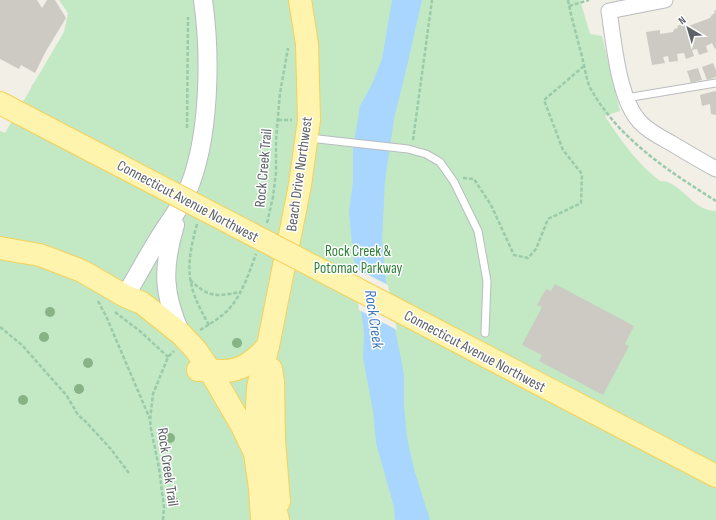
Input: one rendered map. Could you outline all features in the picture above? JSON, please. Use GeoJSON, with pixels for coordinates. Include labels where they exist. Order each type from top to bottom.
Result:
{"type":"FeatureCollection","features":[{"type":"Feature","properties":{"kind":"main road","name":"Beach Drive Northwest"},"geometry":{"type":"LineString","coordinates":[[262,520],[260,488],[255,453],[258,387],[268,346],[299,192],[309,120],[308,52],[300,0]]}},
{"type":"Feature","properties":{"kind":"main road","name":"Connecticut Avenue Northwest"},"geometry":{"type":"LineString","coordinates":[[0,103],[716,476]]}},
{"type":"Feature","properties":{"kind":"main road"},"geometry":{"type":"LineString","coordinates":[[0,248],[40,255],[68,264],[95,278],[119,303],[136,308],[177,348],[203,370],[242,426],[265,472],[272,491],[279,520]]}},
{"type":"Feature","properties":{"kind":"main road"},"geometry":{"type":"LineString","coordinates":[[119,303],[142,303],[196,350],[203,370],[233,432],[248,470],[262,520]]}},
{"type":"Feature","properties":{"kind":"main road","name":"Beach Drive Northwest"},"geometry":{"type":"LineString","coordinates":[[268,346],[273,381],[274,440],[279,520]]}},
{"type":"Feature","properties":{"kind":"main road"},"geometry":{"type":"LineString","coordinates":[[203,370],[223,371],[240,368],[257,358],[268,346]]}},
{"type":"Feature","properties":{"kind":"street"},"geometry":{"type":"LineString","coordinates":[[185,339],[173,315],[168,297],[166,262],[169,244],[180,206],[193,176],[199,152],[205,114],[207,77],[206,31],[203,0]]}},
{"type":"Feature","properties":{"kind":"street"},"geometry":{"type":"LineString","coordinates":[[665,0],[608,11],[619,72],[626,98],[636,117],[647,129],[716,169]]}},
{"type":"Feature","properties":{"kind":"street"},"geometry":{"type":"LineString","coordinates":[[119,303],[180,206]]}},
{"type":"Feature","properties":{"kind":"lane"},"geometry":{"type":"LineString","coordinates":[[626,98],[716,83]]}},
{"type":"Feature","properties":{"kind":"lane"},"geometry":{"type":"LineString","coordinates":[[307,138],[408,146],[440,162],[454,182],[478,231],[487,281],[485,333]]}},
{"type":"Feature","properties":{"kind":"path"},"geometry":{"type":"LineString","coordinates":[[408,146],[412,143],[432,0]]}},
{"type":"Feature","properties":{"kind":"path"},"geometry":{"type":"LineString","coordinates":[[569,6],[590,0]]}},
{"type":"Feature","properties":{"kind":"path"},"geometry":{"type":"LineString","coordinates":[[186,132],[188,11]]}},
{"type":"Feature","properties":{"kind":"path","name":"Rock Creek Trail"},"geometry":{"type":"LineString","coordinates":[[266,226],[273,197],[276,172],[276,140],[280,93],[289,45]]}},
{"type":"Feature","properties":{"kind":"path"},"geometry":{"type":"LineString","coordinates":[[461,177],[474,179],[491,205],[514,255],[528,258],[536,249],[548,219],[582,203],[582,174],[563,150],[544,100],[584,66]]}},
{"type":"Feature","properties":{"kind":"path"},"geometry":{"type":"LineString","coordinates":[[278,120],[293,120]]}},
{"type":"Feature","properties":{"kind":"path"},"geometry":{"type":"LineString","coordinates":[[198,220],[188,265],[193,294],[209,325]]}},
{"type":"Feature","properties":{"kind":"path","name":"Rock Creek Trail"},"geometry":{"type":"LineString","coordinates":[[163,520],[164,507],[159,468],[150,420],[152,394],[168,356],[185,339],[209,325],[229,308],[240,292],[258,249]]}},
{"type":"Feature","properties":{"kind":"path"},"geometry":{"type":"LineString","coordinates":[[190,280],[199,288],[217,296],[240,292]]}},
{"type":"Feature","properties":{"kind":"path"},"geometry":{"type":"LineString","coordinates":[[102,303],[97,300],[106,316],[150,420]]}},
{"type":"Feature","properties":{"kind":"path"},"geometry":{"type":"LineString","coordinates":[[119,303],[141,332],[168,356]]}},
{"type":"Feature","properties":{"kind":"path"},"geometry":{"type":"LineString","coordinates":[[0,327],[22,345],[67,396],[78,415],[110,448],[129,473]]}},
{"type":"Feature","properties":{"kind":"green space","name":"Rock Creek & Potomac Parkway"},"geometry":{"type":"Polygon","coordinates":[[[59,0],[580,0],[590,34],[602,36],[620,111],[605,116],[606,118],[630,152],[651,174],[660,181],[666,181],[677,187],[703,208],[716,211],[716,520],[0,520],[0,131],[5,133],[64,32],[68,13],[59,0]]]}},
{"type":"Feature","properties":{"kind":"water","name":"Rock Creek"},"geometry":{"type":"Polygon","coordinates":[[[392,0],[422,0],[394,119],[385,181],[382,240],[386,283],[404,374],[404,405],[407,437],[414,469],[430,520],[395,520],[394,507],[376,443],[373,411],[363,358],[364,333],[349,212],[353,181],[353,149],[360,106],[372,84],[382,59],[392,0]]]}},
{"type":"Feature","properties":{"kind":"pier"},"geometry":{"type":"Polygon","coordinates":[[[353,267],[388,285],[397,330],[359,310],[353,267]]]}},
{"type":"Feature","properties":{"kind":"building"},"geometry":{"type":"Polygon","coordinates":[[[0,0],[37,0],[42,8],[47,0],[55,0],[66,18],[46,51],[35,73],[21,65],[19,69],[0,59],[0,0]]]}},
{"type":"Feature","properties":{"kind":"building"},"geometry":{"type":"Polygon","coordinates":[[[716,10],[715,49],[712,43],[706,46],[708,52],[699,55],[697,49],[692,50],[694,56],[686,59],[684,53],[677,54],[678,61],[669,62],[668,56],[663,57],[665,63],[652,65],[646,32],[660,30],[660,34],[673,32],[674,29],[678,28],[677,26],[685,23],[686,27],[710,18],[716,10]]]}},
{"type":"Feature","properties":{"kind":"building"},"geometry":{"type":"Polygon","coordinates":[[[713,63],[716,70],[716,77],[707,80],[702,67],[713,63]]]}},
{"type":"Feature","properties":{"kind":"building"},"geometry":{"type":"Polygon","coordinates":[[[698,68],[702,80],[691,83],[687,71],[698,68]]]}},
{"type":"Feature","properties":{"kind":"building"},"geometry":{"type":"Polygon","coordinates":[[[715,91],[716,115],[711,114],[710,104],[702,106],[700,95],[715,91]]]}},
{"type":"Feature","properties":{"kind":"building"},"geometry":{"type":"Polygon","coordinates":[[[555,284],[634,326],[625,344],[629,346],[603,395],[539,361],[542,355],[522,345],[542,307],[537,305],[546,289],[551,291],[555,284]]]}}]}
